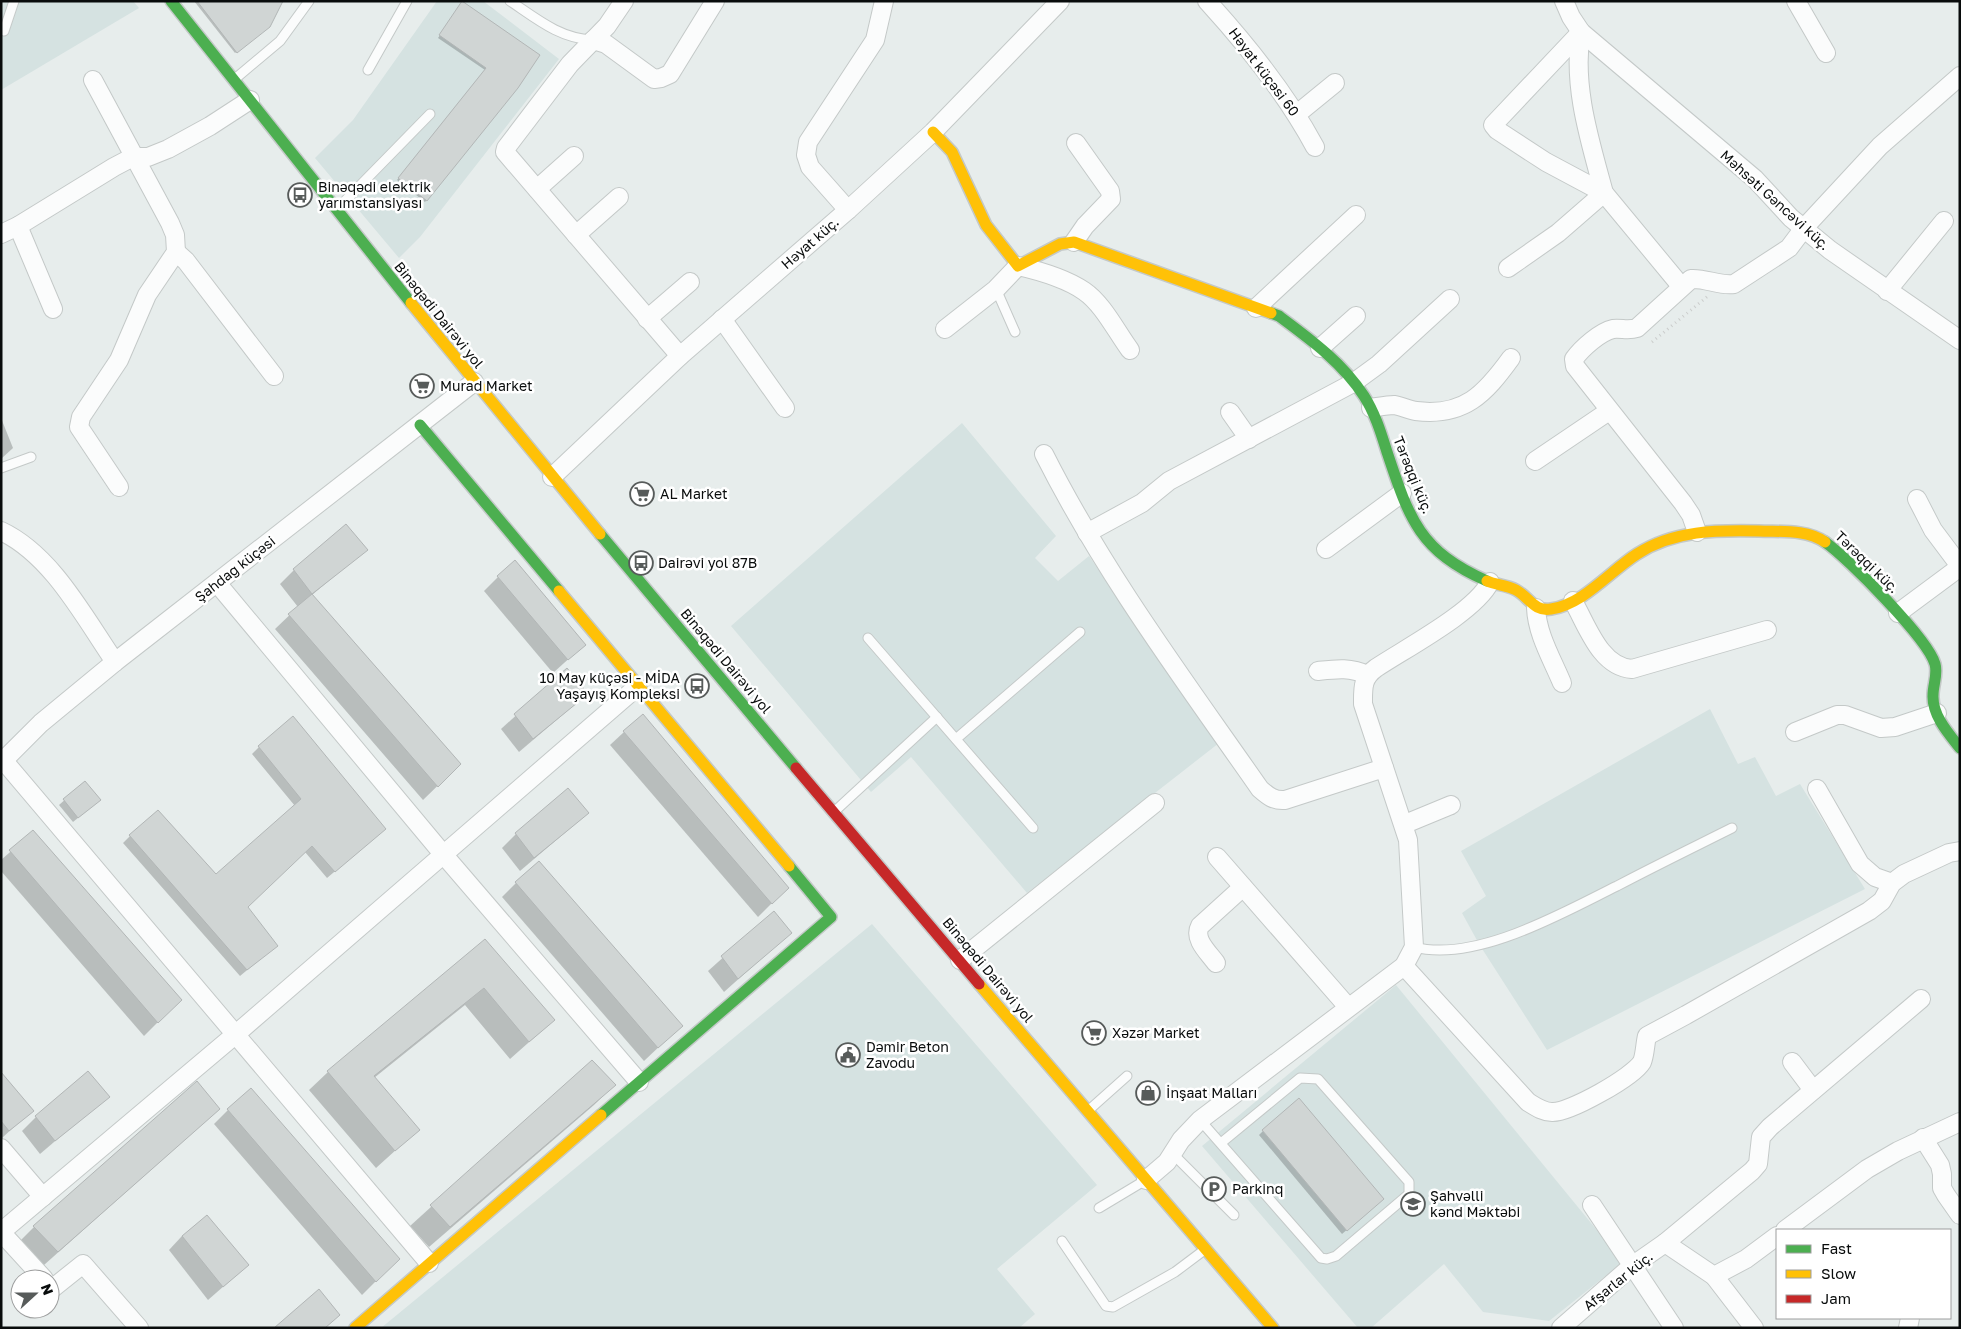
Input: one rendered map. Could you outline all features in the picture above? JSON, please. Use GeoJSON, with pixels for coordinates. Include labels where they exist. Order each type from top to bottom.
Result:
{"type":"FeatureCollection","features":[{"type":"Feature","properties":{"kind":"street","name":"Binəqədi Dairəvi yol"},"geometry":{"type":"LineString","coordinates":[[171,1],[336,210],[552,477],[833,812],[1273,1328]]}},
{"type":"Feature","properties":{"kind":"street"},"geometry":{"type":"LineString","coordinates":[[624,1],[607,26],[570,64],[506,148],[508,157],[680,356]]}},
{"type":"Feature","properties":{"kind":"street"},"geometry":{"type":"LineString","coordinates":[[593,40],[606,44],[654,79],[661,78],[670,74],[715,1]]}},
{"type":"Feature","properties":{"kind":"street"},"geometry":{"type":"LineString","coordinates":[[848,210],[810,167],[806,155],[808,142],[875,40],[884,1]]}},
{"type":"Feature","properties":{"kind":"street","name":"Həyat küç."},"geometry":{"type":"LineString","coordinates":[[552,477],[680,356],[848,210],[933,132],[1060,1]]}},
{"type":"Feature","properties":{"kind":"street","name":"Həyat küçəsi 60"},"geometry":{"type":"LineString","coordinates":[[1207,1],[1273,80],[1297,114],[1315,147]]}},
{"type":"Feature","properties":{"kind":"street","name":"Məhsəti Gəncəvi küç."},"geometry":{"type":"LineString","coordinates":[[1564,1],[1571,17],[1581,32],[1756,179],[1776,204],[1804,228],[1830,250],[1887,291],[1960,340]]}},
{"type":"Feature","properties":{"kind":"street"},"geometry":{"type":"LineString","coordinates":[[1796,1],[1826,53]]}},
{"type":"Feature","properties":{"kind":"street"},"geometry":{"type":"LineString","coordinates":[[1581,32],[1493,125],[1497,130],[1546,162],[1604,193],[1681,286]]}},
{"type":"Feature","properties":{"kind":"street"},"geometry":{"type":"LineString","coordinates":[[1581,32],[1577,77],[1604,193]]}},
{"type":"Feature","properties":{"kind":"street"},"geometry":{"type":"LineString","coordinates":[[1697,532],[1691,515],[1683,503],[1609,411],[1575,366],[1574,359],[1606,332],[1615,329],[1630,331],[1637,328],[1681,286],[1691,279],[1701,278],[1725,285],[1734,284],[1789,248],[1804,228],[1880,146],[1960,76]]}},
{"type":"Feature","properties":{"kind":"street"},"geometry":{"type":"LineString","coordinates":[[92,80],[175,236],[176,252],[147,295],[126,348],[81,417],[79,427],[82,435],[119,487]]}},
{"type":"Feature","properties":{"kind":"street"},"geometry":{"type":"LineString","coordinates":[[1297,114],[1334,83]]}},
{"type":"Feature","properties":{"kind":"street"},"geometry":{"type":"LineString","coordinates":[[1,234],[18,226],[114,167],[133,157],[148,157],[168,149],[210,126],[250,100]]}},
{"type":"Feature","properties":{"kind":"street"},"geometry":{"type":"LineString","coordinates":[[933,132],[954,154],[963,171],[973,199],[1006,254],[1018,266],[1044,272],[1085,291],[1098,304],[1130,350]]}},
{"type":"Feature","properties":{"kind":"street"},"geometry":{"type":"LineString","coordinates":[[945,329],[996,289],[1018,266],[1060,244],[1074,242],[1085,226],[1111,199],[1110,191],[1076,143]]}},
{"type":"Feature","properties":{"kind":"street"},"geometry":{"type":"LineString","coordinates":[[536,189],[574,156]]}},
{"type":"Feature","properties":{"kind":"street"},"geometry":{"type":"LineString","coordinates":[[1508,268],[1558,233],[1604,193]]}},
{"type":"Feature","properties":{"kind":"street"},"geometry":{"type":"LineString","coordinates":[[576,235],[619,197]]}},
{"type":"Feature","properties":{"kind":"street"},"geometry":{"type":"LineString","coordinates":[[1256,308],[1356,215]]}},
{"type":"Feature","properties":{"kind":"street"},"geometry":{"type":"LineString","coordinates":[[1887,291],[1944,222]]}},
{"type":"Feature","properties":{"kind":"street"},"geometry":{"type":"LineString","coordinates":[[18,226],[53,308]]}},
{"type":"Feature","properties":{"kind":"street","name":"Tərəqqi küç."},"geometry":{"type":"LineString","coordinates":[[1074,242],[1279,316],[1320,348],[1353,383],[1371,408],[1402,493],[1416,524],[1430,545],[1444,556],[1490,582],[1518,590],[1536,608],[1548,610],[1573,601],[1631,556],[1647,547],[1697,532],[1722,530],[1800,533],[1820,538],[1898,613],[1931,652],[1936,676],[1932,701],[1937,713],[1960,748]]}},
{"type":"Feature","properties":{"kind":"street"},"geometry":{"type":"LineString","coordinates":[[176,252],[186,262],[274,376]]}},
{"type":"Feature","properties":{"kind":"street"},"geometry":{"type":"LineString","coordinates":[[648,319],[690,282]]}},
{"type":"Feature","properties":{"kind":"street"},"geometry":{"type":"LineString","coordinates":[[1087,532],[1142,503],[1169,481],[1353,383],[1379,364],[1450,299]]}},
{"type":"Feature","properties":{"kind":"street"},"geometry":{"type":"LineString","coordinates":[[1320,348],[1356,316]]}},
{"type":"Feature","properties":{"kind":"street"},"geometry":{"type":"LineString","coordinates":[[722,319],[785,408]]}},
{"type":"Feature","properties":{"kind":"street"},"geometry":{"type":"LineString","coordinates":[[1371,408],[1393,405],[1414,411],[1440,413],[1464,406],[1492,384],[1511,358]]}},
{"type":"Feature","properties":{"kind":"street","name":"Şahdağ küçəsi"},"geometry":{"type":"LineString","coordinates":[[3,762],[42,723],[115,662],[474,382]]}},
{"type":"Feature","properties":{"kind":"street"},"geometry":{"type":"LineString","coordinates":[[1535,461],[1609,411]]}},
{"type":"Feature","properties":{"kind":"street"},"geometry":{"type":"LineString","coordinates":[[1230,412],[1249,438]]}},
{"type":"Feature","properties":{"kind":"street"},"geometry":{"type":"LineString","coordinates":[[356,1328],[831,917],[420,425]]}},
{"type":"Feature","properties":{"kind":"street"},"geometry":{"type":"LineString","coordinates":[[1044,454],[1087,532],[1146,626],[1260,788],[1268,796],[1278,801],[1285,800],[1384,768]]}},
{"type":"Feature","properties":{"kind":"street"},"geometry":{"type":"LineString","coordinates":[[1326,549],[1402,493]]}},
{"type":"Feature","properties":{"kind":"street"},"geometry":{"type":"LineString","coordinates":[[1898,613],[1960,566],[1933,530],[1917,499]]}},
{"type":"Feature","properties":{"kind":"street"},"geometry":{"type":"LineString","coordinates":[[1,531],[32,550],[50,569],[115,662]]}},
{"type":"Feature","properties":{"kind":"street"},"geometry":{"type":"LineString","coordinates":[[1146,1180],[1173,1154],[1181,1140],[1200,1120],[1404,966],[1411,956],[1414,947],[1408,840],[1405,824],[1363,704],[1363,684],[1367,674],[1470,607],[1485,593],[1490,582]]}},
{"type":"Feature","properties":{"kind":"street"},"geometry":{"type":"LineString","coordinates":[[217,583],[443,854],[639,1082]]}},
{"type":"Feature","properties":{"kind":"street"},"geometry":{"type":"LineString","coordinates":[[1573,601],[1606,657],[1622,668],[1632,669],[1767,630]]}},
{"type":"Feature","properties":{"kind":"street"},"geometry":{"type":"LineString","coordinates":[[1536,608],[1541,635],[1562,682]]}},
{"type":"Feature","properties":{"kind":"street"},"geometry":{"type":"LineString","coordinates":[[1318,671],[1347,668],[1357,669],[1367,674]]}},
{"type":"Feature","properties":{"kind":"street"},"geometry":{"type":"LineString","coordinates":[[35,1269],[1,1232],[236,1034],[637,687]]}},
{"type":"Feature","properties":{"kind":"street"},"geometry":{"type":"LineString","coordinates":[[1795,732],[1837,715],[1845,715],[1881,728],[1895,727],[1937,713]]}},
{"type":"Feature","properties":{"kind":"street"},"geometry":{"type":"LineString","coordinates":[[3,762],[430,1263]]}},
{"type":"Feature","properties":{"kind":"street"},"geometry":{"type":"LineString","coordinates":[[1817,789],[1860,864],[1875,877],[1892,883]]}},
{"type":"Feature","properties":{"kind":"street"},"geometry":{"type":"LineString","coordinates":[[960,960],[1155,803]]}},
{"type":"Feature","properties":{"kind":"street"},"geometry":{"type":"LineString","coordinates":[[1405,824],[1451,805]]}},
{"type":"Feature","properties":{"kind":"street"},"geometry":{"type":"LineString","coordinates":[[1404,966],[1528,1102],[1542,1110],[1553,1113],[1566,1110],[1629,1075],[1642,1061],[1647,1036],[1869,910],[1882,901],[1892,883],[1904,874],[1949,853],[1960,851]]}},
{"type":"Feature","properties":{"kind":"street"},"geometry":{"type":"LineString","coordinates":[[1217,857],[1348,1007]]}},
{"type":"Feature","properties":{"kind":"street"},"geometry":{"type":"LineString","coordinates":[[1216,963],[1198,938],[1197,932],[1200,926],[1243,887]]}},
{"type":"Feature","properties":{"kind":"street"},"geometry":{"type":"LineString","coordinates":[[1665,1243],[1752,1171],[1758,1164],[1761,1137],[1770,1127],[1921,999]]}},
{"type":"Feature","properties":{"kind":"street"},"geometry":{"type":"LineString","coordinates":[[1792,1062],[1813,1090]]}},
{"type":"Feature","properties":{"kind":"street"},"geometry":{"type":"LineString","coordinates":[[1786,1229],[1867,1170],[1923,1138],[1960,1122]]}},
{"type":"Feature","properties":{"kind":"street"},"geometry":{"type":"LineString","coordinates":[[1923,1138],[1940,1164],[1942,1188],[1960,1215]]}},
{"type":"Feature","properties":{"kind":"street"},"geometry":{"type":"LineString","coordinates":[[1,1148],[43,1197]]}},
{"type":"Feature","properties":{"kind":"street"},"geometry":{"type":"LineString","coordinates":[[1592,1205],[1674,1328]]}},
{"type":"Feature","properties":{"kind":"street"},"geometry":{"type":"LineString","coordinates":[[1714,1276],[1746,1259],[1776,1237]]}},
{"type":"Feature","properties":{"kind":"street","name":"Afşarlar küç."},"geometry":{"type":"LineString","coordinates":[[1561,1328],[1632,1266],[1665,1243],[1714,1276],[1754,1328]]}},
{"type":"Feature","properties":{"kind":"street"},"geometry":{"type":"LineString","coordinates":[[60,1282],[83,1264],[139,1328]]}},
{"type":"Feature","properties":{"kind":"lane"},"geometry":{"type":"LineString","coordinates":[[4,30],[14,1]]}},
{"type":"Feature","properties":{"kind":"lane"},"geometry":{"type":"LineString","coordinates":[[234,80],[280,41],[309,1]]}},
{"type":"Feature","properties":{"kind":"lane"},"geometry":{"type":"LineString","coordinates":[[368,70],[407,1]]}},
{"type":"Feature","properties":{"kind":"lane"},"geometry":{"type":"LineString","coordinates":[[510,1],[557,33],[579,39],[593,40]]}},
{"type":"Feature","properties":{"kind":"lane"},"geometry":{"type":"LineString","coordinates":[[336,210],[430,114]]}},
{"type":"Feature","properties":{"kind":"lane"},"geometry":{"type":"LineString","coordinates":[[996,289],[1015,332]]}},
{"type":"Feature","properties":{"kind":"lane"},"geometry":{"type":"LineString","coordinates":[[1,468],[31,457]]}},
{"type":"Feature","properties":{"kind":"lane"},"geometry":{"type":"LineString","coordinates":[[956,739],[1080,632]]}},
{"type":"Feature","properties":{"kind":"lane"},"geometry":{"type":"LineString","coordinates":[[868,638],[1033,828]]}},
{"type":"Feature","properties":{"kind":"lane"},"geometry":{"type":"LineString","coordinates":[[833,812],[937,717]]}},
{"type":"Feature","properties":{"kind":"lane"},"geometry":{"type":"LineString","coordinates":[[1414,947],[1431,952],[1447,950],[1479,944],[1531,928],[1732,828]]}},
{"type":"Feature","properties":{"kind":"lane"},"geometry":{"type":"LineString","coordinates":[[1088,1111],[1126,1076]]}},
{"type":"Feature","properties":{"kind":"lane"},"geometry":{"type":"LineString","coordinates":[[1200,1120],[1321,1258],[1336,1256],[1409,1194],[1409,1182],[1318,1079],[1300,1078],[1221,1143]]}},
{"type":"Feature","properties":{"kind":"lane"},"geometry":{"type":"LineString","coordinates":[[1173,1154],[1234,1215]]}},
{"type":"Feature","properties":{"kind":"lane"},"geometry":{"type":"LineString","coordinates":[[1099,1208],[1146,1180]]}},
{"type":"Feature","properties":{"kind":"lane"},"geometry":{"type":"LineString","coordinates":[[1062,1242],[1106,1306],[1113,1307],[1175,1272],[1206,1250]]}},
{"type":"Feature","properties":{"kind":"path"},"geometry":{"type":"LineString","coordinates":[[1652,342],[1705,300],[1716,282]]}},
{"type":"Feature","properties":{"kind":"shaded area"},"geometry":{"type":"Polygon","coordinates":[[[1,1],[133,1],[139,8],[1,90],[1,1]]]}},
{"type":"Feature","properties":{"kind":"shaded area"},"geometry":{"type":"Polygon","coordinates":[[[437,1],[483,1],[559,59],[420,237],[399,258],[315,158],[353,120],[437,1]]]}},
{"type":"Feature","properties":{"kind":"shaded area"},"geometry":{"type":"Polygon","coordinates":[[[962,423],[1056,536],[1035,558],[1058,581],[1089,556],[1219,743],[1027,893],[911,757],[871,792],[731,626],[962,423]]]}},
{"type":"Feature","properties":{"kind":"shaded area"},"geometry":{"type":"Polygon","coordinates":[[[1710,709],[1738,764],[1755,757],[1776,796],[1800,784],[1865,889],[1547,1050],[1479,944],[1462,913],[1486,896],[1461,851],[1710,709]]]}},
{"type":"Feature","properties":{"kind":"shaded area","name":"Dəmir Beton Zavodu"},"geometry":{"type":"Polygon","coordinates":[[[872,924],[1097,1185],[997,1269],[1035,1314],[1019,1328],[381,1328],[872,924]]]}},
{"type":"Feature","properties":{"kind":"shaded area","name":"Şahvəlli kənd Məktəbi"},"geometry":{"type":"Polygon","coordinates":[[[1396,985],[1623,1262],[1549,1321],[1483,1312],[1444,1264],[1371,1328],[1358,1328],[1202,1146],[1396,985]]]}},
{"type":"Feature","properties":{"kind":"building"},"geometry":{"type":"Polygon","coordinates":[[[197,1],[283,1],[270,27],[237,53],[197,1]]]}},
{"type":"Feature","properties":{"kind":"building"},"geometry":{"type":"Polygon","coordinates":[[[462,1],[540,55],[518,88],[427,201],[398,178],[486,68],[439,35],[462,1]]]}},
{"type":"Feature","properties":{"kind":"building"},"geometry":{"type":"Polygon","coordinates":[[[346,524],[368,550],[312,594],[293,569],[346,524]]]}},
{"type":"Feature","properties":{"kind":"building"},"geometry":{"type":"Polygon","coordinates":[[[515,560],[586,645],[568,660],[497,576],[515,560]]]}},
{"type":"Feature","properties":{"kind":"building"},"geometry":{"type":"Polygon","coordinates":[[[312,594],[461,764],[438,787],[288,614],[312,594]]]}},
{"type":"Feature","properties":{"kind":"building"},"geometry":{"type":"Polygon","coordinates":[[[567,668],[588,694],[533,739],[514,714],[567,668]]]}},
{"type":"Feature","properties":{"kind":"building"},"geometry":{"type":"Polygon","coordinates":[[[643,714],[789,888],[772,904],[623,731],[643,714]]]}},
{"type":"Feature","properties":{"kind":"building"},"geometry":{"type":"Polygon","coordinates":[[[293,716],[386,829],[335,872],[312,846],[248,907],[278,946],[247,970],[129,835],[158,810],[216,874],[301,799],[258,746],[293,716]]]}},
{"type":"Feature","properties":{"kind":"building"},"geometry":{"type":"Polygon","coordinates":[[[85,781],[101,800],[78,818],[63,799],[85,781]]]}},
{"type":"Feature","properties":{"kind":"building"},"geometry":{"type":"Polygon","coordinates":[[[568,788],[589,813],[534,858],[515,833],[568,788]]]}},
{"type":"Feature","properties":{"kind":"building"},"geometry":{"type":"Polygon","coordinates":[[[33,830],[182,1000],[158,1023],[9,850],[33,830]]]}},
{"type":"Feature","properties":{"kind":"building"},"geometry":{"type":"Polygon","coordinates":[[[539,861],[683,1026],[658,1048],[515,882],[539,861]]]}},
{"type":"Feature","properties":{"kind":"building"},"geometry":{"type":"Polygon","coordinates":[[[774,911],[792,933],[738,979],[721,956],[774,911]]]}},
{"type":"Feature","properties":{"kind":"building"},"geometry":{"type":"Polygon","coordinates":[[[485,939],[555,1020],[529,1042],[484,988],[374,1076],[420,1130],[395,1151],[327,1071],[485,939]]]}},
{"type":"Feature","properties":{"kind":"building"},"geometry":{"type":"Polygon","coordinates":[[[592,1060],[616,1085],[450,1227],[430,1205],[592,1060]]]}},
{"type":"Feature","properties":{"kind":"building"},"geometry":{"type":"Polygon","coordinates":[[[88,1071],[110,1097],[55,1141],[35,1116],[88,1071]]]}},
{"type":"Feature","properties":{"kind":"building"},"geometry":{"type":"Polygon","coordinates":[[[1,1072],[34,1111],[9,1131],[1,1121],[1,1072]]]}},
{"type":"Feature","properties":{"kind":"building"},"geometry":{"type":"Polygon","coordinates":[[[197,1081],[220,1109],[58,1252],[33,1226],[197,1081]]]}},
{"type":"Feature","properties":{"kind":"building"},"geometry":{"type":"Polygon","coordinates":[[[251,1088],[400,1259],[376,1282],[227,1109],[251,1088]]]}},
{"type":"Feature","properties":{"kind":"building"},"geometry":{"type":"Polygon","coordinates":[[[1299,1098],[1384,1199],[1347,1231],[1262,1130],[1299,1098]]]}},
{"type":"Feature","properties":{"kind":"building"},"geometry":{"type":"Polygon","coordinates":[[[207,1215],[249,1265],[223,1287],[182,1236],[207,1215]]]}},
{"type":"Feature","properties":{"kind":"building"},"geometry":{"type":"Polygon","coordinates":[[[319,1289],[340,1315],[325,1328],[274,1328],[319,1289]]]}},
{"type":"Feature","properties":{"kind":"traffic: fast"},"geometry":{"type":"LineString","coordinates":[[171,1],[411,303]]}},
{"type":"Feature","properties":{"kind":"traffic: fast"},"geometry":{"type":"LineString","coordinates":[[1271,313],[1279,316],[1314,343],[1336,362],[1356,384],[1375,416],[1402,496],[1420,530],[1431,544],[1446,557],[1464,570],[1487,581]]}},
{"type":"Feature","properties":{"kind":"traffic: fast"},"geometry":{"type":"LineString","coordinates":[[420,425],[559,591]]}},
{"type":"Feature","properties":{"kind":"traffic: fast"},"geometry":{"type":"LineString","coordinates":[[600,534],[796,768]]}},
{"type":"Feature","properties":{"kind":"traffic: fast"},"geometry":{"type":"LineString","coordinates":[[1825,542],[1851,564],[1886,600],[1929,652],[1936,668],[1933,695],[1935,710],[1960,748]]}},
{"type":"Feature","properties":{"kind":"traffic: fast"},"geometry":{"type":"LineString","coordinates":[[601,1115],[831,917],[789,866]]}},
{"type":"Feature","properties":{"kind":"traffic: slow"},"geometry":{"type":"LineString","coordinates":[[933,132],[952,152],[986,225],[1018,266],[1060,244],[1074,242],[1271,313]]}},
{"type":"Feature","properties":{"kind":"traffic: slow"},"geometry":{"type":"LineString","coordinates":[[411,303],[600,534]]}},
{"type":"Feature","properties":{"kind":"traffic: slow"},"geometry":{"type":"LineString","coordinates":[[1487,581],[1516,590],[1540,608],[1551,609],[1575,601],[1627,561],[1651,546],[1681,536],[1727,531],[1785,531],[1810,535],[1825,542]]}},
{"type":"Feature","properties":{"kind":"traffic: slow"},"geometry":{"type":"LineString","coordinates":[[559,591],[789,866]]}},
{"type":"Feature","properties":{"kind":"traffic: slow"},"geometry":{"type":"LineString","coordinates":[[979,984],[1273,1328]]}},
{"type":"Feature","properties":{"kind":"traffic: slow"},"geometry":{"type":"LineString","coordinates":[[355,1328],[601,1115]]}},
{"type":"Feature","properties":{"kind":"traffic: jam"},"geometry":{"type":"LineString","coordinates":[[796,768],[979,984]]}},
{"type":"Feature","properties":{"kind":"place","name":"Binəqədi elektrik yarımstansiyası"},"geometry":{"type":"Point","coordinates":[300,195]}},
{"type":"Feature","properties":{"kind":"place","name":"Murad Market"},"geometry":{"type":"Point","coordinates":[422,386]}},
{"type":"Feature","properties":{"kind":"place","name":"AL Market"},"geometry":{"type":"Point","coordinates":[642,494]}},
{"type":"Feature","properties":{"kind":"place","name":"Dairəvi yol 87B"},"geometry":{"type":"Point","coordinates":[641,563]}},
{"type":"Feature","properties":{"kind":"place","name":"10 May küçəsi - MİDA Yaşayış Kompleksi"},"geometry":{"type":"Point","coordinates":[697,686]}},
{"type":"Feature","properties":{"kind":"place","name":"Xəzər Market"},"geometry":{"type":"Point","coordinates":[1094,1033]}},
{"type":"Feature","properties":{"kind":"place","name":"Dəmir Beton Zavodu"},"geometry":{"type":"Point","coordinates":[848,1055]}},
{"type":"Feature","properties":{"kind":"place","name":"İnşaat Malları"},"geometry":{"type":"Point","coordinates":[1148,1093]}},
{"type":"Feature","properties":{"kind":"place","name":"Parkinq"},"geometry":{"type":"Point","coordinates":[1214,1189]}},
{"type":"Feature","properties":{"kind":"place","name":"Şahvəlli kənd Məktəbi"},"geometry":{"type":"Point","coordinates":[1413,1204]}}]}
